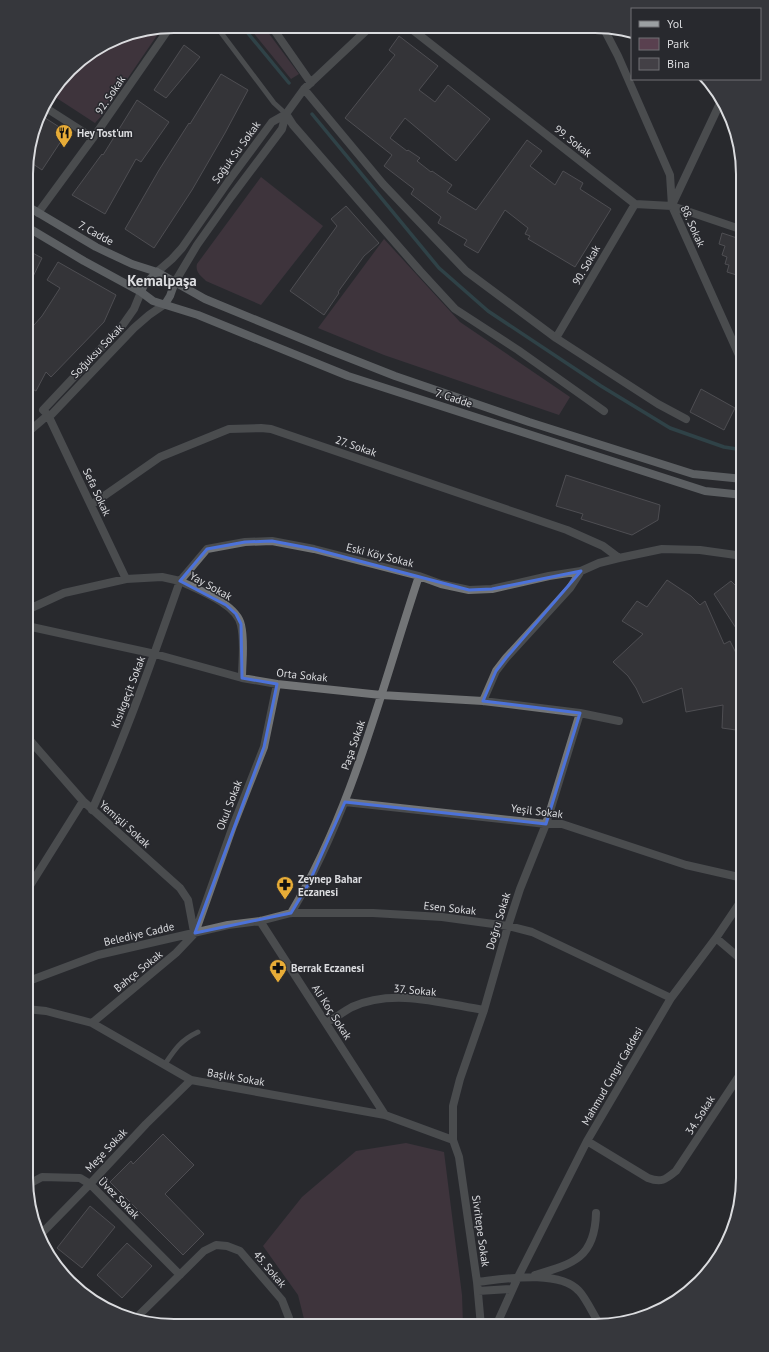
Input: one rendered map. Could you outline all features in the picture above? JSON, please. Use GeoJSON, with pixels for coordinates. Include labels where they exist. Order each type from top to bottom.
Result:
{"type":"FeatureCollection","features":[{"type":"Feature","properties":{"kind":"main road","name":"7. Cadde"},"geometry":{"type":"LineString","coordinates":[[33,210],[96,247],[132,264],[157,272],[205,299],[402,378],[529,422],[693,474],[736,478]]}},
{"type":"Feature","properties":{"kind":"main road"},"geometry":{"type":"LineString","coordinates":[[33,231],[84,261],[141,292],[144,285],[157,272]]}},
{"type":"Feature","properties":{"kind":"main road"},"geometry":{"type":"LineString","coordinates":[[165,304],[170,296],[175,282]]}},
{"type":"Feature","properties":{"kind":"main road","name":"7. Cadde"},"geometry":{"type":"LineString","coordinates":[[141,292],[154,301],[198,315],[348,376],[705,491],[736,494]]}},
{"type":"Feature","properties":{"kind":"street","name":"92. Sokak"},"geometry":{"type":"LineString","coordinates":[[38,213],[93,138],[166,33]]}},
{"type":"Feature","properties":{"kind":"street"},"geometry":{"type":"LineString","coordinates":[[276,33],[311,83]]}},
{"type":"Feature","properties":{"kind":"street"},"geometry":{"type":"LineString","coordinates":[[364,33],[304,89],[286,114],[312,148],[455,309],[518,350],[604,411]]}},
{"type":"Feature","properties":{"kind":"street","name":"99. Sokak"},"geometry":{"type":"LineString","coordinates":[[415,33],[635,204]]}},
{"type":"Feature","properties":{"kind":"street","name":"88. Sokak"},"geometry":{"type":"LineString","coordinates":[[606,33],[618,56],[670,175],[672,206],[736,348]]}},
{"type":"Feature","properties":{"kind":"street"},"geometry":{"type":"LineString","coordinates":[[304,89],[383,184],[466,271],[556,338],[658,404],[686,419]]}},
{"type":"Feature","properties":{"kind":"street"},"geometry":{"type":"LineString","coordinates":[[672,206],[720,108]]}},
{"type":"Feature","properties":{"kind":"street"},"geometry":{"type":"LineString","coordinates":[[48,109],[93,138]]}},
{"type":"Feature","properties":{"kind":"street","name":"Soğuk Su Sokak"},"geometry":{"type":"LineString","coordinates":[[157,272],[172,260],[182,248],[272,122],[286,114]]}},
{"type":"Feature","properties":{"kind":"street","name":"Soğuk Su Sokak"},"geometry":{"type":"LineString","coordinates":[[175,282],[197,245],[282,129],[286,114]]}},
{"type":"Feature","properties":{"kind":"street"},"geometry":{"type":"LineString","coordinates":[[635,204],[672,206],[736,228]]}},
{"type":"Feature","properties":{"kind":"street","name":"90. Sokak"},"geometry":{"type":"LineString","coordinates":[[556,338],[635,204]]}},
{"type":"Feature","properties":{"kind":"street","name":"Soğuksu Sokak"},"geometry":{"type":"LineString","coordinates":[[48,415],[43,410],[122,326],[134,309],[141,292]]}},
{"type":"Feature","properties":{"kind":"street","name":"Soğuksu Sokak"},"geometry":{"type":"LineString","coordinates":[[33,427],[48,415],[51,416],[134,328],[165,304]]}},
{"type":"Feature","properties":{"kind":"street","name":"Sefa Sokak"},"geometry":{"type":"LineString","coordinates":[[48,415],[126,579]]}},
{"type":"Feature","properties":{"kind":"street","name":"27. Sokak"},"geometry":{"type":"LineString","coordinates":[[91,505],[160,457],[229,429],[271,429],[567,530],[602,546],[619,558]]}},
{"type":"Feature","properties":{"kind":"street","name":"Eski Köy Sokak"},"geometry":{"type":"LineString","coordinates":[[180,581],[207,550],[245,542],[272,542],[314,549],[418,576],[441,584],[469,590],[492,590],[549,576],[581,571],[619,558],[662,550],[700,550],[736,555]]}},
{"type":"Feature","properties":{"kind":"street"},"geometry":{"type":"LineString","coordinates":[[483,701],[496,671],[570,588],[581,571]]}},
{"type":"Feature","properties":{"kind":"street","name":"Paşa Sokak"},"geometry":{"type":"LineString","coordinates":[[291,913],[308,885],[345,802],[381,695],[418,576]]}},
{"type":"Feature","properties":{"kind":"street"},"geometry":{"type":"LineString","coordinates":[[33,607],[64,593],[126,579],[162,577],[180,581]]}},
{"type":"Feature","properties":{"kind":"street","name":"Kısıkgeçit Sokak"},"geometry":{"type":"LineString","coordinates":[[92,810],[112,766],[155,654],[180,581]]}},
{"type":"Feature","properties":{"kind":"street","name":"Yay Sokak"},"geometry":{"type":"LineString","coordinates":[[180,581],[226,605],[236,614],[241,624],[242,678]]}},
{"type":"Feature","properties":{"kind":"street","name":"Orta Sokak"},"geometry":{"type":"LineString","coordinates":[[33,627],[155,654],[242,678],[277,684],[381,695],[483,701],[580,713],[619,721]]}},
{"type":"Feature","properties":{"kind":"street","name":"Okul Sokak"},"geometry":{"type":"LineString","coordinates":[[195,933],[233,826],[264,747],[277,684]]}},
{"type":"Feature","properties":{"kind":"street","name":"Doğru Sokak"},"geometry":{"type":"LineString","coordinates":[[453,1140],[453,1106],[460,1079],[484,1010],[520,888],[546,824],[580,713]]}},
{"type":"Feature","properties":{"kind":"street","name":"Yemişli Sokak"},"geometry":{"type":"LineString","coordinates":[[33,745],[83,802],[180,888],[188,900],[195,933]]}},
{"type":"Feature","properties":{"kind":"street"},"geometry":{"type":"LineString","coordinates":[[33,881],[83,802]]}},
{"type":"Feature","properties":{"kind":"street","name":"Yeşil Sokak"},"geometry":{"type":"LineString","coordinates":[[345,802],[546,824],[562,824],[686,865],[736,876]]}},
{"type":"Feature","properties":{"kind":"street","name":"Mahmud Cıngır Caddesi"},"geometry":{"type":"LineString","coordinates":[[499,1319],[512,1289],[587,1141],[671,998],[716,938],[736,908]]}},
{"type":"Feature","properties":{"kind":"street","name":"Esen Sokak"},"geometry":{"type":"LineString","coordinates":[[260,921],[291,913],[373,914],[442,917],[508,926],[532,932],[671,998]]}},
{"type":"Feature","properties":{"kind":"street","name":"Belediye Cadde"},"geometry":{"type":"LineString","coordinates":[[33,979],[98,955],[228,925],[260,921]]}},
{"type":"Feature","properties":{"kind":"street","name":"Ali Koç Sokak"},"geometry":{"type":"LineString","coordinates":[[260,921],[385,1115]]}},
{"type":"Feature","properties":{"kind":"street","name":"Bahçe Sokak"},"geometry":{"type":"LineString","coordinates":[[92,1023],[176,953],[195,933]]}},
{"type":"Feature","properties":{"kind":"street"},"geometry":{"type":"LineString","coordinates":[[716,938],[736,955]]}},
{"type":"Feature","properties":{"kind":"street","name":"37. Sokak"},"geometry":{"type":"LineString","coordinates":[[326,1024],[353,1007],[374,1000],[398,997],[484,1010]]}},
{"type":"Feature","properties":{"kind":"street","name":"Başlık Sokak"},"geometry":{"type":"LineString","coordinates":[[33,1010],[92,1023],[191,1080],[385,1115],[453,1140]]}},
{"type":"Feature","properties":{"kind":"street","name":"Meşe Sokak"},"geometry":{"type":"LineString","coordinates":[[44,1231],[146,1124],[191,1080]]}},
{"type":"Feature","properties":{"kind":"street","name":"34. Sokak"},"geometry":{"type":"LineString","coordinates":[[587,1141],[652,1180],[657,1181],[668,1178],[676,1171],[736,1081]]}},
{"type":"Feature","properties":{"kind":"street","name":"Sivritepe Sokak"},"geometry":{"type":"LineString","coordinates":[[453,1140],[459,1157],[477,1282],[480,1319]]}},
{"type":"Feature","properties":{"kind":"street","name":"Üvez Sokak"},"geometry":{"type":"LineString","coordinates":[[33,1182],[42,1177],[80,1178],[90,1184],[180,1275]]}},
{"type":"Feature","properties":{"kind":"street"},"geometry":{"type":"LineString","coordinates":[[528,1277],[556,1269],[573,1262],[585,1251],[592,1241],[596,1228],[596,1213]]}},
{"type":"Feature","properties":{"kind":"street","name":"45. Sokak"},"geometry":{"type":"LineString","coordinates":[[140,1315],[204,1251],[216,1245],[227,1246],[240,1251],[282,1300],[289,1319]]}},
{"type":"Feature","properties":{"kind":"street"},"geometry":{"type":"LineString","coordinates":[[477,1282],[518,1277],[552,1278],[564,1281],[580,1291],[596,1319]]}},
{"type":"Feature","properties":{"kind":"street"},"geometry":{"type":"LineString","coordinates":[[478,1291],[512,1289]]}},
{"type":"Feature","properties":{"kind":"lane"},"geometry":{"type":"LineString","coordinates":[[221,33],[274,103],[286,114]]}},
{"type":"Feature","properties":{"kind":"lane"},"geometry":{"type":"LineString","coordinates":[[165,1064],[176,1047],[187,1037],[198,1032]]}},
{"type":"Feature","properties":{"kind":"highlighted area"},"geometry":{"type":"Polygon","coordinates":[[[272,541],[314,549],[469,590],[492,589],[581,571],[496,671],[483,701],[580,713],[546,824],[345,802],[308,885],[291,913],[195,933],[264,747],[277,684],[242,678],[241,624],[236,614],[226,605],[180,581],[207,549],[245,542],[272,541]]]}},
{"type":"Feature","properties":{"kind":"green space"},"geometry":{"type":"Polygon","coordinates":[[[254,33],[268,33],[299,74],[291,79],[254,33]]]}},
{"type":"Feature","properties":{"kind":"green space"},"geometry":{"type":"Polygon","coordinates":[[[158,34],[104,113],[95,123],[56,97],[57,95],[74,74],[88,62],[111,47],[128,40],[158,34]]]}},
{"type":"Feature","properties":{"kind":"green space"},"geometry":{"type":"Polygon","coordinates":[[[261,177],[323,226],[261,305],[206,281],[199,274],[197,264],[261,177]]]}},
{"type":"Feature","properties":{"kind":"green space"},"geometry":{"type":"Polygon","coordinates":[[[384,239],[460,322],[570,397],[559,415],[384,355],[318,328],[384,239]]]}},
{"type":"Feature","properties":{"kind":"green space"},"geometry":{"type":"Polygon","coordinates":[[[406,1143],[444,1152],[462,1295],[463,1319],[304,1319],[298,1295],[263,1246],[302,1197],[356,1151],[406,1143]]]}},
{"type":"Feature","properties":{"kind":"building"},"geometry":{"type":"Polygon","coordinates":[[[399,36],[438,66],[419,90],[435,102],[448,85],[490,119],[456,161],[405,118],[390,138],[407,151],[408,150],[420,158],[417,161],[431,172],[432,171],[452,185],[447,192],[476,210],[527,140],[542,151],[530,166],[555,185],[563,171],[583,183],[580,189],[611,209],[575,267],[528,239],[530,236],[525,234],[528,228],[505,210],[478,253],[464,245],[467,240],[438,223],[441,217],[411,194],[414,189],[384,166],[392,155],[345,118],[395,55],[389,50],[399,36]]]}},
{"type":"Feature","properties":{"kind":"building"},"geometry":{"type":"Polygon","coordinates":[[[184,45],[200,57],[166,98],[154,90],[184,45]]]}},
{"type":"Feature","properties":{"kind":"building"},"geometry":{"type":"Polygon","coordinates":[[[221,74],[248,90],[192,190],[154,248],[125,229],[159,170],[221,74]]]}},
{"type":"Feature","properties":{"kind":"building"},"geometry":{"type":"Polygon","coordinates":[[[137,100],[169,122],[141,162],[136,159],[105,214],[72,195],[102,154],[103,155],[137,100]]]}},
{"type":"Feature","properties":{"kind":"building"},"geometry":{"type":"Polygon","coordinates":[[[45,118],[67,132],[42,170],[33,164],[40,128],[45,118]]]}},
{"type":"Feature","properties":{"kind":"building"},"geometry":{"type":"Polygon","coordinates":[[[346,206],[379,243],[364,256],[338,292],[339,293],[324,315],[290,291],[337,226],[331,219],[346,206]]]}},
{"type":"Feature","properties":{"kind":"building"},"geometry":{"type":"Polygon","coordinates":[[[722,233],[736,238],[736,275],[727,272],[729,265],[725,264],[727,257],[722,255],[725,246],[719,244],[722,233]]]}},
{"type":"Feature","properties":{"kind":"building"},"geometry":{"type":"Polygon","coordinates":[[[33,253],[42,258],[33,277],[33,253]]]}},
{"type":"Feature","properties":{"kind":"building"},"geometry":{"type":"Polygon","coordinates":[[[58,262],[116,295],[104,322],[51,377],[46,372],[36,391],[33,389],[33,326],[42,316],[60,288],[47,280],[58,262]]]}},
{"type":"Feature","properties":{"kind":"building"},"geometry":{"type":"Polygon","coordinates":[[[701,389],[735,408],[724,430],[690,412],[701,389]]]}},
{"type":"Feature","properties":{"kind":"building"},"geometry":{"type":"Polygon","coordinates":[[[566,475],[660,505],[658,520],[632,535],[581,519],[583,514],[556,506],[566,475]]]}},
{"type":"Feature","properties":{"kind":"building"},"geometry":{"type":"Polygon","coordinates":[[[667,580],[691,596],[700,605],[705,601],[724,644],[730,641],[736,653],[736,730],[722,728],[723,705],[686,712],[682,688],[643,703],[628,676],[613,662],[643,634],[622,621],[637,601],[647,607],[667,580]]]}},
{"type":"Feature","properties":{"kind":"building"},"geometry":{"type":"Polygon","coordinates":[[[731,581],[736,586],[736,628],[714,594],[731,581]]]}},
{"type":"Feature","properties":{"kind":"building"},"geometry":{"type":"Polygon","coordinates":[[[163,1134],[194,1165],[165,1194],[204,1234],[183,1255],[110,1182],[131,1161],[133,1164],[163,1134]]]}},
{"type":"Feature","properties":{"kind":"building"},"geometry":{"type":"Polygon","coordinates":[[[90,1206],[115,1227],[82,1268],[57,1248],[90,1206]]]}},
{"type":"Feature","properties":{"kind":"building"},"geometry":{"type":"Polygon","coordinates":[[[127,1243],[152,1266],[122,1298],[97,1275],[127,1243]]]}},
{"type":"Feature","properties":{"kind":"waterway"},"geometry":{"type":"LineString","coordinates":[[248,33],[289,83]]}},
{"type":"Feature","properties":{"kind":"waterway"},"geometry":{"type":"LineString","coordinates":[[312,114],[439,268],[488,311],[601,386],[670,428],[724,447],[736,449]]}},
{"type":"Feature","properties":{"kind":"place","name":"Hey Tost'um"},"geometry":{"type":"Point","coordinates":[64,148]}},
{"type":"Feature","properties":{"kind":"place","name":"Zeynep Bahar Eczanesi"},"geometry":{"type":"Point","coordinates":[285,900]}},
{"type":"Feature","properties":{"kind":"place","name":"Berrak Eczanesi"},"geometry":{"type":"Point","coordinates":[278,983]}},
{"type":"Feature","properties":{"kind":"district","name":"Kemalpaşa"},"geometry":{"type":"Point","coordinates":[162,280]}}]}
